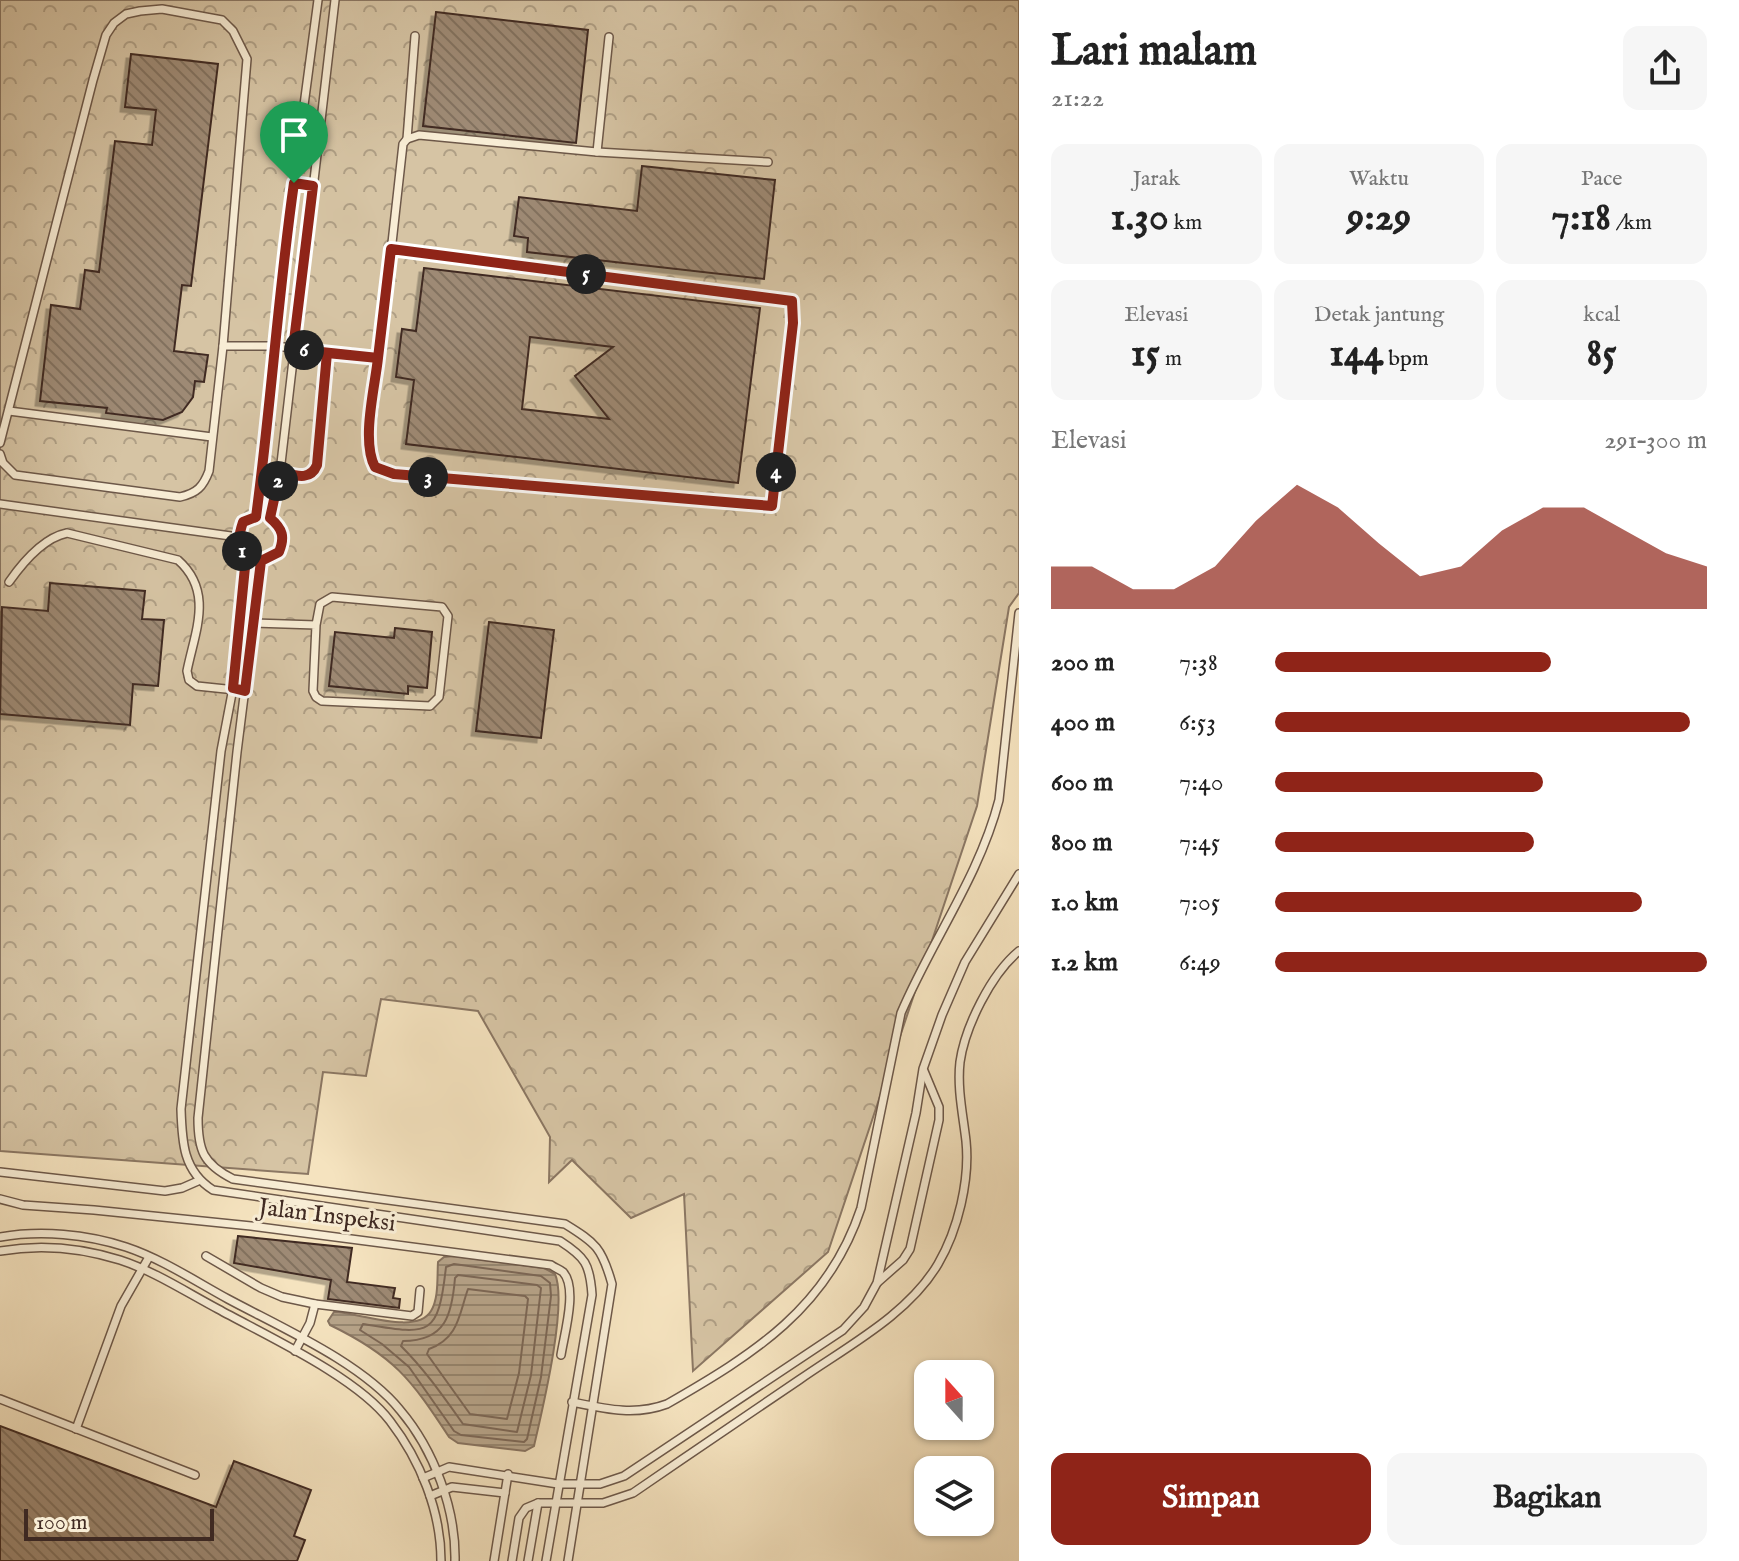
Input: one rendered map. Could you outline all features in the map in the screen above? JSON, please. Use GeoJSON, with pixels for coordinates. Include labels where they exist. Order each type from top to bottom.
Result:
{"type":"FeatureCollection","features":[{"type":"Feature","properties":{"kind":"lane"},"geometry":{"type":"LineString","coordinates":[[256,517],[318,0]]}},
{"type":"Feature","properties":{"kind":"lane"},"geometry":{"type":"LineString","coordinates":[[270,518],[280,472],[335,0]]}},
{"type":"Feature","properties":{"kind":"lane"},"geometry":{"type":"LineString","coordinates":[[0,443],[106,35],[114,23],[126,14],[162,9],[222,20],[233,31],[247,59],[223,346],[209,471],[205,483],[199,490],[180,497],[15,475],[3,463],[0,454]]}},
{"type":"Feature","properties":{"kind":"lane"},"geometry":{"type":"LineString","coordinates":[[407,139],[415,36]]}},
{"type":"Feature","properties":{"kind":"lane"},"geometry":{"type":"LineString","coordinates":[[597,152],[609,37]]}},
{"type":"Feature","properties":{"kind":"lane"},"geometry":{"type":"LineString","coordinates":[[391,249],[792,301],[793,323],[772,506],[394,474],[375,467],[369,450],[378,358],[403,144],[407,139],[419,135],[597,152],[768,162]]}},
{"type":"Feature","properties":{"kind":"lane"},"geometry":{"type":"LineString","coordinates":[[294,183],[313,186]]}},
{"type":"Feature","properties":{"kind":"lane"},"geometry":{"type":"LineString","coordinates":[[223,346],[275,346],[378,358]]}},
{"type":"Feature","properties":{"kind":"lane"},"geometry":{"type":"LineString","coordinates":[[280,472],[307,477],[314,473],[327,353]]}},
{"type":"Feature","properties":{"kind":"lane"},"geometry":{"type":"LineString","coordinates":[[9,411],[212,437]]}},
{"type":"Feature","properties":{"kind":"lane"},"geometry":{"type":"LineString","coordinates":[[0,504],[238,537]]}},
{"type":"Feature","properties":{"kind":"lane"},"geometry":{"type":"LineString","coordinates":[[246,557],[261,561],[279,552],[284,540],[280,527],[270,518],[256,517],[243,522],[238,537],[238,545],[246,557],[233,688],[221,751],[181,1109],[182,1140],[198,1181],[213,1190],[560,1241],[581,1255],[590,1274],[592,1295],[546,1561]]}},
{"type":"Feature","properties":{"kind":"lane"},"geometry":{"type":"LineString","coordinates":[[9,582],[37,550],[57,535],[67,533],[178,560],[186,567],[201,594],[187,671],[189,680],[197,686],[245,691]]}},
{"type":"Feature","properties":{"kind":"lane"},"geometry":{"type":"LineString","coordinates":[[261,561],[198,1138],[204,1155],[216,1171],[233,1179],[565,1224],[590,1239],[604,1257],[612,1284],[568,1561]]}},
{"type":"Feature","properties":{"kind":"lane"},"geometry":{"type":"LineString","coordinates":[[332,597],[442,607],[448,616],[439,697],[430,706],[322,701],[313,691],[316,625],[320,604],[332,597]]}},
{"type":"Feature","properties":{"kind":"lane"},"geometry":{"type":"LineString","coordinates":[[572,1402],[626,1412],[646,1411],[667,1404],[780,1331],[821,1288],[839,1261],[861,1208],[901,1013],[911,988],[969,882],[999,800],[1019,613]]}},
{"type":"Feature","properties":{"kind":"lane"},"geometry":{"type":"LineString","coordinates":[[254,623],[316,625]]}},
{"type":"Feature","properties":{"kind":"lane"},"geometry":{"type":"LineString","coordinates":[[423,1478],[449,1467],[558,1484],[600,1484],[624,1476],[843,1330],[864,1307],[877,1283],[916,1113],[923,1069],[942,1015],[965,962],[1019,874]]}},
{"type":"Feature","properties":{"kind":"lane"},"geometry":{"type":"LineString","coordinates":[[512,1561],[519,1518],[526,1508],[538,1503],[603,1503],[633,1493],[850,1345],[918,1291],[939,1263],[955,1224],[965,1182],[967,1145],[960,1097],[960,1062],[970,1026],[990,987],[1019,951]]}},
{"type":"Feature","properties":{"kind":"lane"},"geometry":{"type":"LineString","coordinates":[[877,1283],[903,1260],[910,1249],[939,1120],[939,1107],[923,1069]]}},
{"type":"Feature","properties":{"kind":"lane"},"geometry":{"type":"LineString","coordinates":[[0,1172],[165,1191],[198,1181]]}},
{"type":"Feature","properties":{"kind":"lane","name":"Jalan Inspeksi"},"geometry":{"type":"LineString","coordinates":[[0,1199],[23,1205],[251,1226],[551,1265],[564,1273],[568,1284],[570,1305],[561,1355]]}},
{"type":"Feature","properties":{"kind":"lane"},"geometry":{"type":"LineString","coordinates":[[0,1237],[61,1234],[125,1247],[302,1339],[380,1388],[401,1411],[437,1472],[456,1543],[455,1561]]}},
{"type":"Feature","properties":{"kind":"lane"},"geometry":{"type":"LineString","coordinates":[[0,1251],[59,1248],[121,1260],[295,1351],[370,1399],[397,1430],[423,1478],[441,1544],[441,1561]]}},
{"type":"Feature","properties":{"kind":"lane"},"geometry":{"type":"LineString","coordinates":[[206,1256],[261,1288],[282,1297],[315,1304],[412,1316],[418,1312],[420,1290]]}},
{"type":"Feature","properties":{"kind":"lane"},"geometry":{"type":"LineString","coordinates":[[76,1429],[121,1306],[149,1257]]}},
{"type":"Feature","properties":{"kind":"lane"},"geometry":{"type":"LineString","coordinates":[[295,1351],[315,1304]]}},
{"type":"Feature","properties":{"kind":"lane"},"geometry":{"type":"LineString","coordinates":[[0,1399],[195,1475]]}},
{"type":"Feature","properties":{"kind":"lane"},"geometry":{"type":"LineString","coordinates":[[494,1561],[508,1474]]}},
{"type":"Feature","properties":{"kind":"lane"},"geometry":{"type":"LineString","coordinates":[[430,1496],[452,1487],[505,1493]]}},
{"type":"Feature","properties":{"kind":"lane"},"geometry":{"type":"LineString","coordinates":[[528,1561],[538,1503]]}},
{"type":"Feature","properties":{"kind":"green space"},"geometry":{"type":"Polygon","coordinates":[[[0,0],[1019,0],[1019,593],[1009,607],[977,806],[828,1252],[693,1371],[684,1194],[631,1218],[572,1160],[549,1182],[550,1137],[478,1011],[381,999],[366,1076],[323,1072],[308,1174],[0,1151],[0,0]]]}},
{"type":"Feature","properties":{"kind":"water"},"geometry":{"type":"Polygon","coordinates":[[[444,1257],[544,1268],[555,1274],[558,1309],[552,1358],[534,1446],[525,1451],[458,1443],[449,1437],[412,1384],[399,1371],[370,1347],[328,1321],[334,1312],[400,1322],[424,1318],[435,1300],[438,1262],[444,1257]]]}},
{"type":"Feature","properties":{"kind":"building"},"geometry":{"type":"Polygon","coordinates":[[[436,12],[588,30],[576,143],[423,126],[436,12]]]}},
{"type":"Feature","properties":{"kind":"building"},"geometry":{"type":"Polygon","coordinates":[[[131,54],[218,64],[191,286],[182,285],[174,351],[208,355],[204,382],[195,381],[193,397],[182,412],[163,420],[106,413],[107,408],[40,401],[51,305],[80,309],[85,270],[99,272],[115,141],[152,145],[156,110],[125,107],[131,54]]]}},
{"type":"Feature","properties":{"kind":"building"},"geometry":{"type":"Polygon","coordinates":[[[642,166],[775,180],[764,279],[527,252],[528,238],[514,236],[519,197],[637,211],[642,166]]]}},
{"type":"Feature","properties":{"kind":"building"},"geometry":{"type":"Polygon","coordinates":[[[424,268],[760,308],[738,483],[406,444],[414,380],[396,377],[402,329],[416,331],[424,268]],[[530,337],[522,409],[609,419],[575,376],[613,347],[530,337]]]}},
{"type":"Feature","properties":{"kind":"building"},"geometry":{"type":"Polygon","coordinates":[[[50,583],[145,591],[142,619],[164,620],[158,686],[133,684],[130,725],[0,714],[2,607],[48,611],[50,583]]]}},
{"type":"Feature","properties":{"kind":"building"},"geometry":{"type":"Polygon","coordinates":[[[489,622],[554,630],[541,738],[476,731],[489,622]]]}},
{"type":"Feature","properties":{"kind":"building"},"geometry":{"type":"Polygon","coordinates":[[[395,628],[432,632],[427,688],[408,686],[408,694],[329,686],[335,632],[394,638],[395,628]]]}},
{"type":"Feature","properties":{"kind":"building"},"geometry":{"type":"Polygon","coordinates":[[[238,1236],[352,1248],[347,1282],[395,1288],[393,1298],[400,1299],[399,1308],[328,1299],[331,1280],[234,1263],[238,1236]]]}},
{"type":"Feature","properties":{"kind":"building"},"geometry":{"type":"Polygon","coordinates":[[[0,1426],[216,1507],[234,1461],[311,1490],[294,1536],[305,1540],[297,1561],[0,1561],[0,1426]]]}},
{"type":"Feature","properties":{"kind":"route"},"geometry":{"type":"LineString","coordinates":[[294,183],[256,517],[243,522],[238,537],[238,545],[246,557],[233,688],[245,691],[261,561],[279,552],[284,540],[280,527],[270,518],[280,472],[307,477],[314,473],[317,465],[327,353],[378,358],[369,450],[375,467],[394,474],[772,506],[793,323],[792,301],[391,249],[378,358],[293,349],[313,186],[294,183]]}}]}
